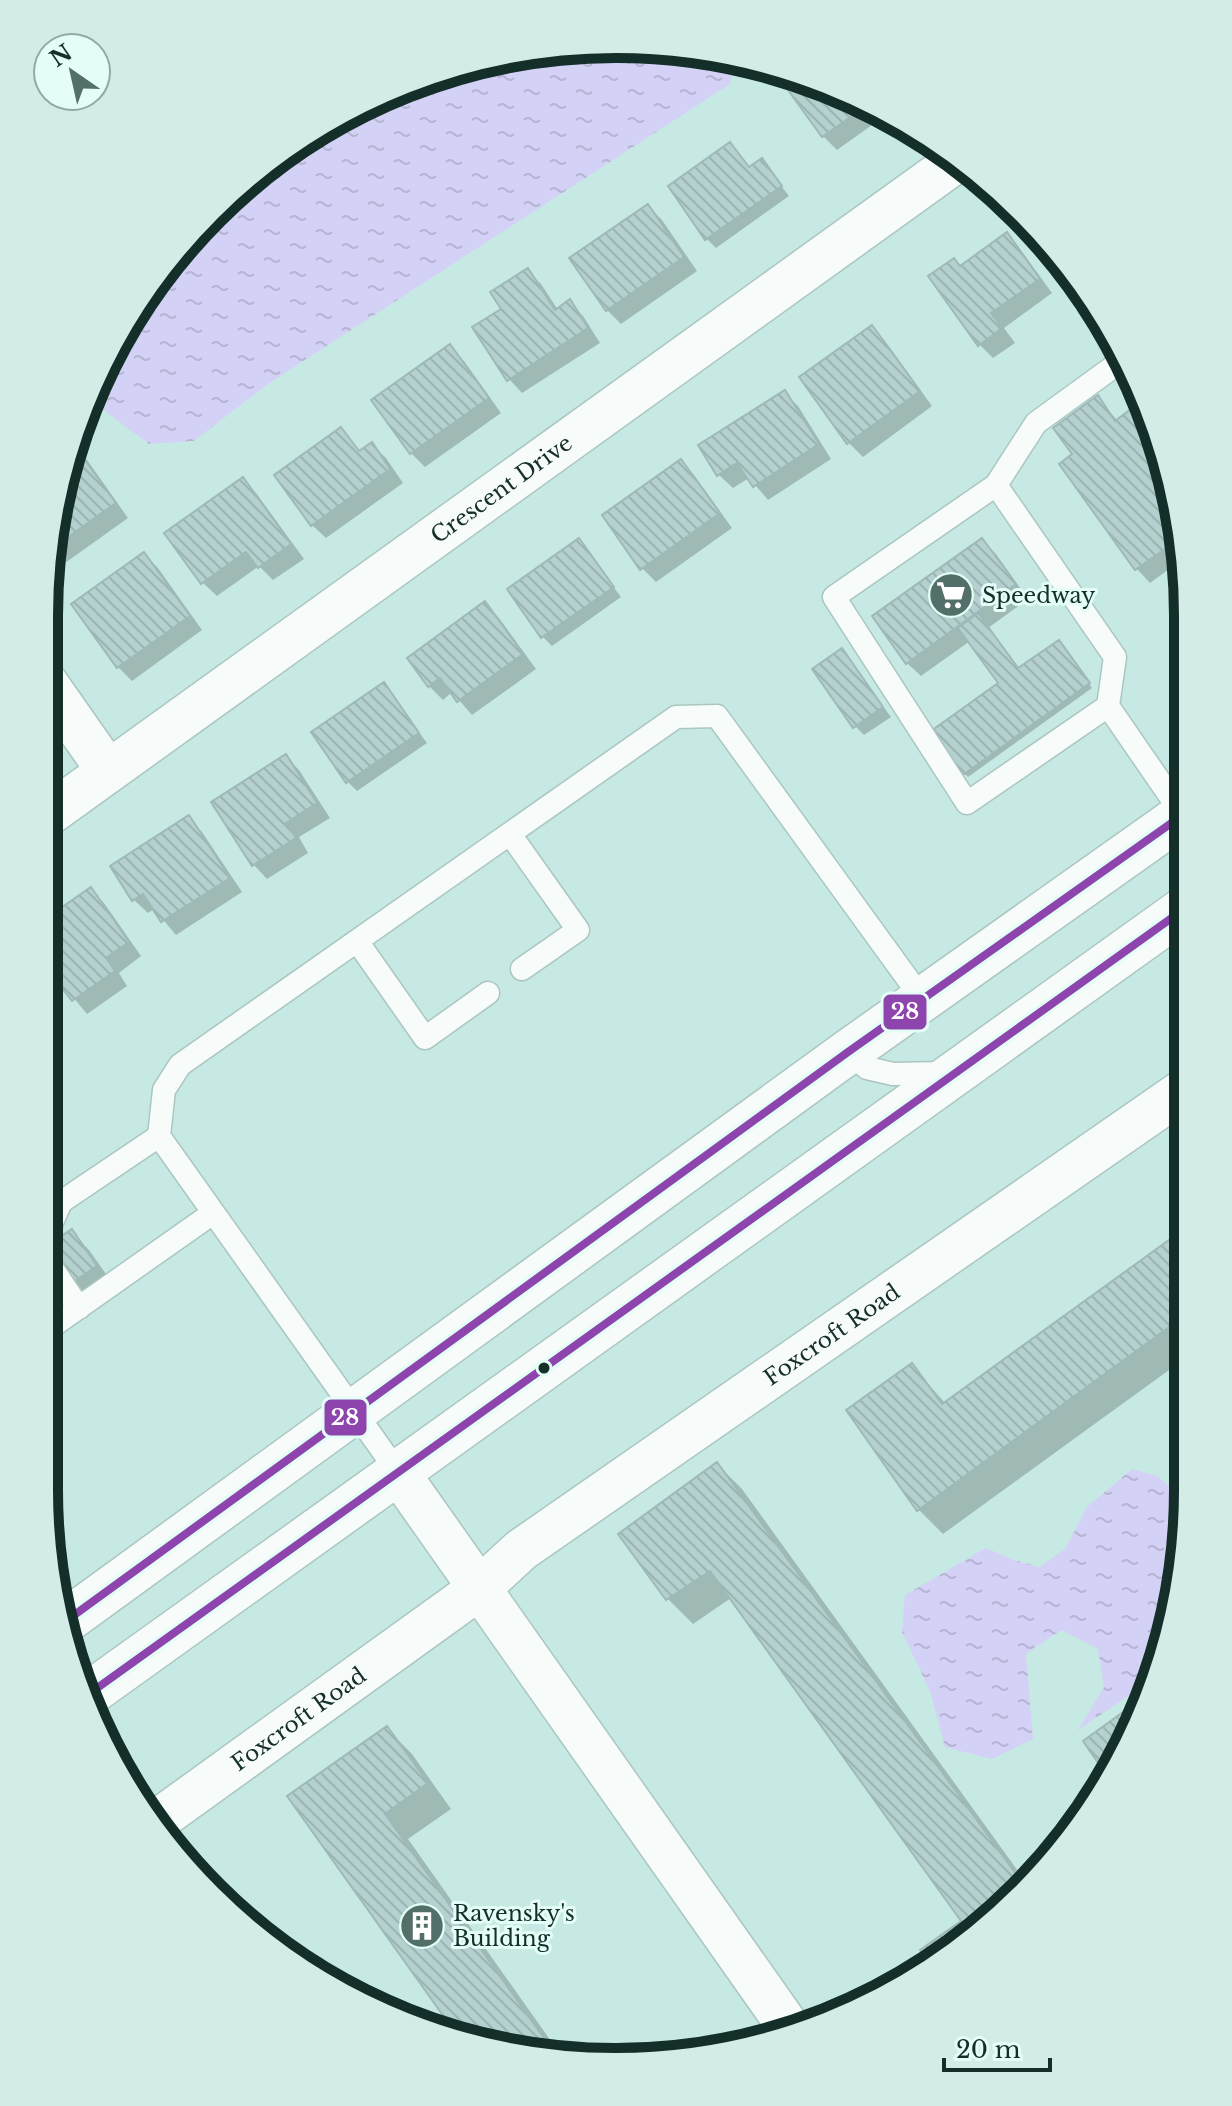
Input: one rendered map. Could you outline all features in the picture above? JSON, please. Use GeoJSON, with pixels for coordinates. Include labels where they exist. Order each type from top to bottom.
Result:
{"type":"FeatureCollection","features":[{"type":"Feature","properties":{"kind":"main road"},"geometry":{"type":"LineString","coordinates":[[73,1616],[848,1052],[1174,822]]}},
{"type":"Feature","properties":{"kind":"main road"},"geometry":{"type":"LineString","coordinates":[[95,1690],[1174,916]]}},
{"type":"Feature","properties":{"kind":"street","name":"Crescent Drive"},"geometry":{"type":"LineString","coordinates":[[58,808],[948,167]]}},
{"type":"Feature","properties":{"kind":"street"},"geometry":{"type":"LineString","coordinates":[[58,700],[108,771]]}},
{"type":"Feature","properties":{"kind":"street","name":"Foxcroft Road"},"geometry":{"type":"LineString","coordinates":[[163,1816],[480,1588],[521,1550],[1174,1097]]}},
{"type":"Feature","properties":{"kind":"street"},"geometry":{"type":"LineString","coordinates":[[399,1474],[785,2021]]}},
{"type":"Feature","properties":{"kind":"lane"},"geometry":{"type":"LineString","coordinates":[[1108,706],[967,803],[834,597],[996,485],[1036,423],[1114,366]]}},
{"type":"Feature","properties":{"kind":"lane"},"geometry":{"type":"LineString","coordinates":[[996,485],[1115,657],[1108,706],[1174,799]]}},
{"type":"Feature","properties":{"kind":"lane"},"geometry":{"type":"LineString","coordinates":[[399,1474],[159,1136],[164,1090],[180,1065],[676,717],[717,716],[923,1000]]}},
{"type":"Feature","properties":{"kind":"lane"},"geometry":{"type":"LineString","coordinates":[[510,834],[578,930],[522,969]]}},
{"type":"Feature","properties":{"kind":"lane"},"geometry":{"type":"LineString","coordinates":[[357,941],[425,1038],[488,993]]}},
{"type":"Feature","properties":{"kind":"lane"},"geometry":{"type":"LineString","coordinates":[[848,1052],[867,1068],[893,1074],[957,1074]]}},
{"type":"Feature","properties":{"kind":"lane"},"geometry":{"type":"LineString","coordinates":[[58,1209],[61,1202],[159,1136]]}},
{"type":"Feature","properties":{"kind":"lane"},"geometry":{"type":"LineString","coordinates":[[58,1322],[213,1213]]}},
{"type":"Feature","properties":{"kind":"lane"},"geometry":{"type":"LineString","coordinates":[[58,1277],[79,1308]]}},
{"type":"Feature","properties":{"kind":"water"},"geometry":{"type":"Polygon","coordinates":[[[616,58],[689,63],[733,71],[730,84],[268,384],[194,441],[149,444],[99,406],[133,337],[173,276],[221,221],[276,173],[306,152],[402,100],[507,69],[580,59],[616,58]]]}},
{"type":"Feature","properties":{"kind":"water"},"geometry":{"type":"Polygon","coordinates":[[[1132,1469],[1157,1476],[1174,1490],[1173,1526],[1163,1599],[1137,1690],[1078,1730],[1104,1687],[1098,1649],[1061,1630],[1026,1654],[1033,1739],[992,1759],[945,1747],[930,1691],[902,1632],[905,1595],[986,1548],[1039,1567],[1065,1549],[1087,1507],[1132,1469]]]}},
{"type":"Feature","properties":{"kind":"building"},"geometry":{"type":"Polygon","coordinates":[[[784,85],[857,113],[822,137],[784,85]]]}},
{"type":"Feature","properties":{"kind":"building"},"geometry":{"type":"Polygon","coordinates":[[[730,142],[749,167],[762,158],[782,186],[705,240],[668,186],[730,142]]]}},
{"type":"Feature","properties":{"kind":"building"},"geometry":{"type":"Polygon","coordinates":[[[648,204],[684,257],[606,311],[569,258],[648,204]]]}},
{"type":"Feature","properties":{"kind":"building"},"geometry":{"type":"Polygon","coordinates":[[[1007,232],[1040,279],[991,313],[1002,328],[978,346],[928,276],[954,258],[960,266],[1007,232]]]}},
{"type":"Feature","properties":{"kind":"building"},"geometry":{"type":"Polygon","coordinates":[[[528,268],[555,310],[570,299],[588,328],[507,381],[472,327],[501,309],[490,292],[528,268]]]}},
{"type":"Feature","properties":{"kind":"building"},"geometry":{"type":"Polygon","coordinates":[[[872,325],[920,391],[847,444],[799,377],[872,325]]]}},
{"type":"Feature","properties":{"kind":"building"},"geometry":{"type":"Polygon","coordinates":[[[450,344],[489,398],[410,454],[371,400],[450,344]]]}},
{"type":"Feature","properties":{"kind":"building"},"geometry":{"type":"Polygon","coordinates":[[[785,390],[819,444],[753,487],[737,463],[717,476],[698,445],[785,390]]]}},
{"type":"Feature","properties":{"kind":"building"},"geometry":{"type":"Polygon","coordinates":[[[1098,395],[1115,421],[1134,407],[1155,472],[1169,546],[1135,570],[1059,464],[1072,454],[1053,428],[1098,395]]]}},
{"type":"Feature","properties":{"kind":"building"},"geometry":{"type":"Polygon","coordinates":[[[341,427],[359,451],[372,442],[390,469],[311,526],[274,475],[341,427]]]}},
{"type":"Feature","properties":{"kind":"building"},"geometry":{"type":"Polygon","coordinates":[[[82,456],[116,503],[63,540],[82,456]]]}},
{"type":"Feature","properties":{"kind":"building"},"geometry":{"type":"Polygon","coordinates":[[[681,459],[720,513],[640,570],[602,515],[681,459]]]}},
{"type":"Feature","properties":{"kind":"building"},"geometry":{"type":"Polygon","coordinates":[[[243,477],[291,544],[258,568],[246,552],[201,584],[164,533],[243,477]]]}},
{"type":"Feature","properties":{"kind":"building"},"geometry":{"type":"Polygon","coordinates":[[[579,538],[614,587],[541,638],[507,589],[579,538]]]}},
{"type":"Feature","properties":{"kind":"building","name":"Speedway"},"geometry":{"type":"Polygon","coordinates":[[[982,538],[1016,584],[906,664],[872,616],[982,538]]]}},
{"type":"Feature","properties":{"kind":"building"},"geometry":{"type":"Polygon","coordinates":[[[144,552],[190,616],[117,668],[71,604],[144,552]]]}},
{"type":"Feature","properties":{"kind":"building"},"geometry":{"type":"Polygon","coordinates":[[[485,601],[523,654],[457,702],[440,678],[428,687],[407,658],[485,601]]]}},
{"type":"Feature","properties":{"kind":"building","name":"Speedway"},"geometry":{"type":"Polygon","coordinates":[[[978,613],[1018,668],[1059,640],[1090,683],[963,775],[931,731],[998,683],[958,628],[978,613]]]}},
{"type":"Feature","properties":{"kind":"building"},"geometry":{"type":"Polygon","coordinates":[[[842,648],[883,707],[853,728],[812,669],[842,648]]]}},
{"type":"Feature","properties":{"kind":"building"},"geometry":{"type":"Polygon","coordinates":[[[384,682],[419,733],[346,783],[311,732],[384,682]]]}},
{"type":"Feature","properties":{"kind":"building"},"geometry":{"type":"Polygon","coordinates":[[[286,754],[317,803],[286,823],[296,838],[252,866],[211,802],[286,754]]]}},
{"type":"Feature","properties":{"kind":"building"},"geometry":{"type":"Polygon","coordinates":[[[189,815],[230,878],[161,922],[143,894],[132,901],[110,866],[189,815]]]}},
{"type":"Feature","properties":{"kind":"building"},"geometry":{"type":"Polygon","coordinates":[[[91,887],[129,942],[106,958],[115,971],[72,1001],[58,983],[58,910],[91,887]]]}},
{"type":"Feature","properties":{"kind":"building"},"geometry":{"type":"Polygon","coordinates":[[[72,1229],[97,1266],[58,1292],[58,1238],[72,1229]]]}},
{"type":"Feature","properties":{"kind":"building"},"geometry":{"type":"Polygon","coordinates":[[[1174,1236],[1174,1323],[917,1511],[846,1410],[912,1363],[942,1404],[1174,1236]]]}},
{"type":"Feature","properties":{"kind":"building"},"geometry":{"type":"Polygon","coordinates":[[[717,1462],[1018,1877],[984,1910],[924,1955],[920,1950],[961,1921],[710,1571],[666,1600],[618,1534],[717,1462]]]}},
{"type":"Feature","properties":{"kind":"building"},"geometry":{"type":"Polygon","coordinates":[[[1131,1706],[1100,1766],[1083,1741],[1131,1706]]]}},
{"type":"Feature","properties":{"kind":"building","name":"Ravensky's Building"},"geometry":{"type":"Polygon","coordinates":[[[387,1726],[428,1783],[385,1814],[548,2044],[507,2037],[447,2021],[287,1796],[387,1726]]]}},
{"type":"Feature","properties":{"kind":"transit line","name":"28"},"geometry":{"type":"LineString","coordinates":[[73,1616],[848,1052],[1174,821]]}},
{"type":"Feature","properties":{"kind":"transit line","name":"28"},"geometry":{"type":"LineString","coordinates":[[95,1690],[1174,916]]}},
{"type":"Feature","properties":{"kind":"place","name":"Speedway"},"geometry":{"type":"Point","coordinates":[951,595]}},
{"type":"Feature","properties":{"kind":"place","name":"Ravensky's Building"},"geometry":{"type":"Point","coordinates":[422,1926]}}]}
